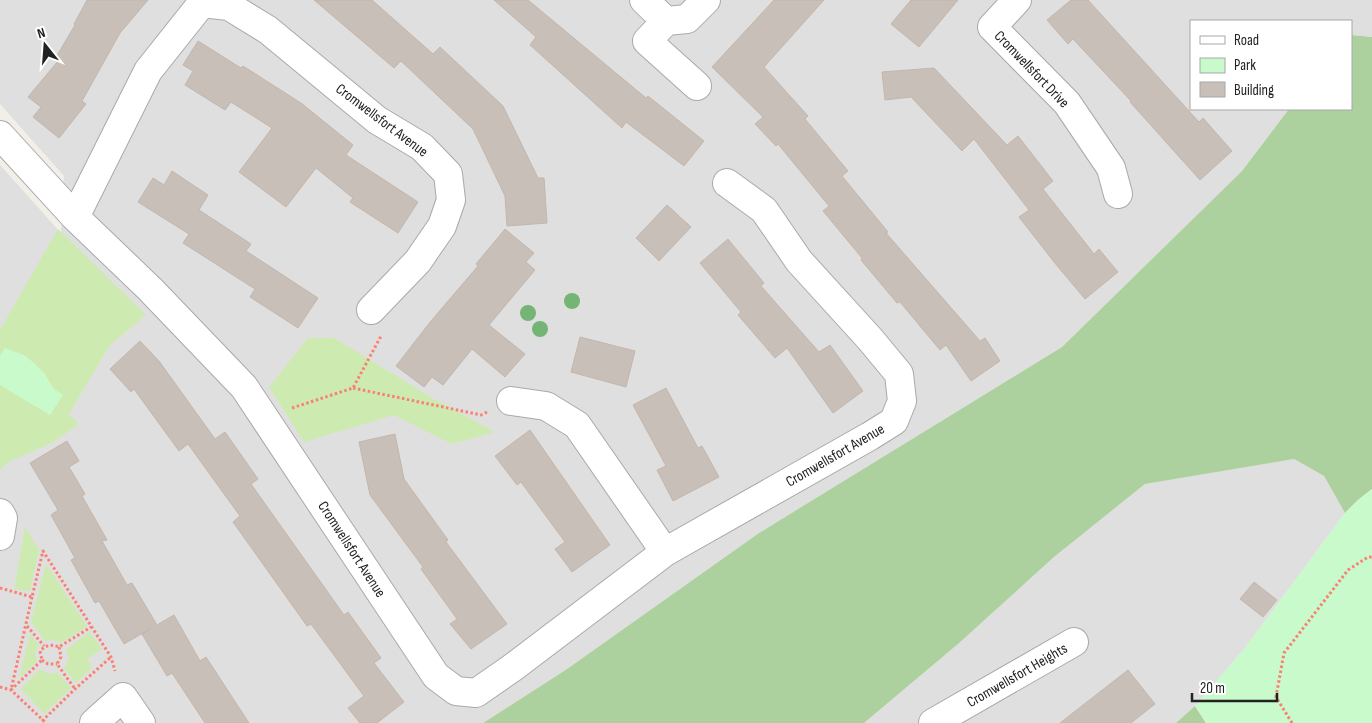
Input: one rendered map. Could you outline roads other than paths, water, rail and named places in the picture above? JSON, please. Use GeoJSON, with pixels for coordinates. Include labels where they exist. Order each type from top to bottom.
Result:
{"type":"FeatureCollection","features":[{"type":"Feature","properties":{"kind":"street"},"geometry":{"type":"LineString","coordinates":[[644,0],[666,21]]}},
{"type":"Feature","properties":{"kind":"street"},"geometry":{"type":"LineString","coordinates":[[697,86],[647,41],[666,21],[687,19],[706,0]]}},
{"type":"Feature","properties":{"kind":"street","name":"Cromwellsfort Drive"},"geometry":{"type":"LineString","coordinates":[[1017,0],[992,27],[1067,103],[1111,168],[1118,194]]}},
{"type":"Feature","properties":{"kind":"street","name":"Cromwellsfort Avenue"},"geometry":{"type":"LineString","coordinates":[[75,218],[148,71],[201,1],[228,6],[268,30],[377,120],[422,147],[448,174],[451,200],[442,226],[418,261],[371,310]]}},
{"type":"Feature","properties":{"kind":"street","name":"Cromwellsfort Avenue"},"geometry":{"type":"LineString","coordinates":[[0,135],[75,218],[150,289],[244,387],[436,676],[456,691],[476,693],[665,552],[894,421],[902,401],[899,374],[799,261],[764,210],[727,183]]}},
{"type":"Feature","properties":{"kind":"street"},"geometry":{"type":"LineString","coordinates":[[511,401],[546,406],[577,425],[665,552]]}},
{"type":"Feature","properties":{"kind":"street"},"geometry":{"type":"LineString","coordinates":[[0,512],[3,518],[0,536]]}},
{"type":"Feature","properties":{"kind":"street","name":"Cromwellsfort Heights"},"geometry":{"type":"LineString","coordinates":[[933,723],[1074,642]]}},
{"type":"Feature","properties":{"kind":"street"},"geometry":{"type":"LineString","coordinates":[[94,723],[122,697],[141,723]]}}]}
